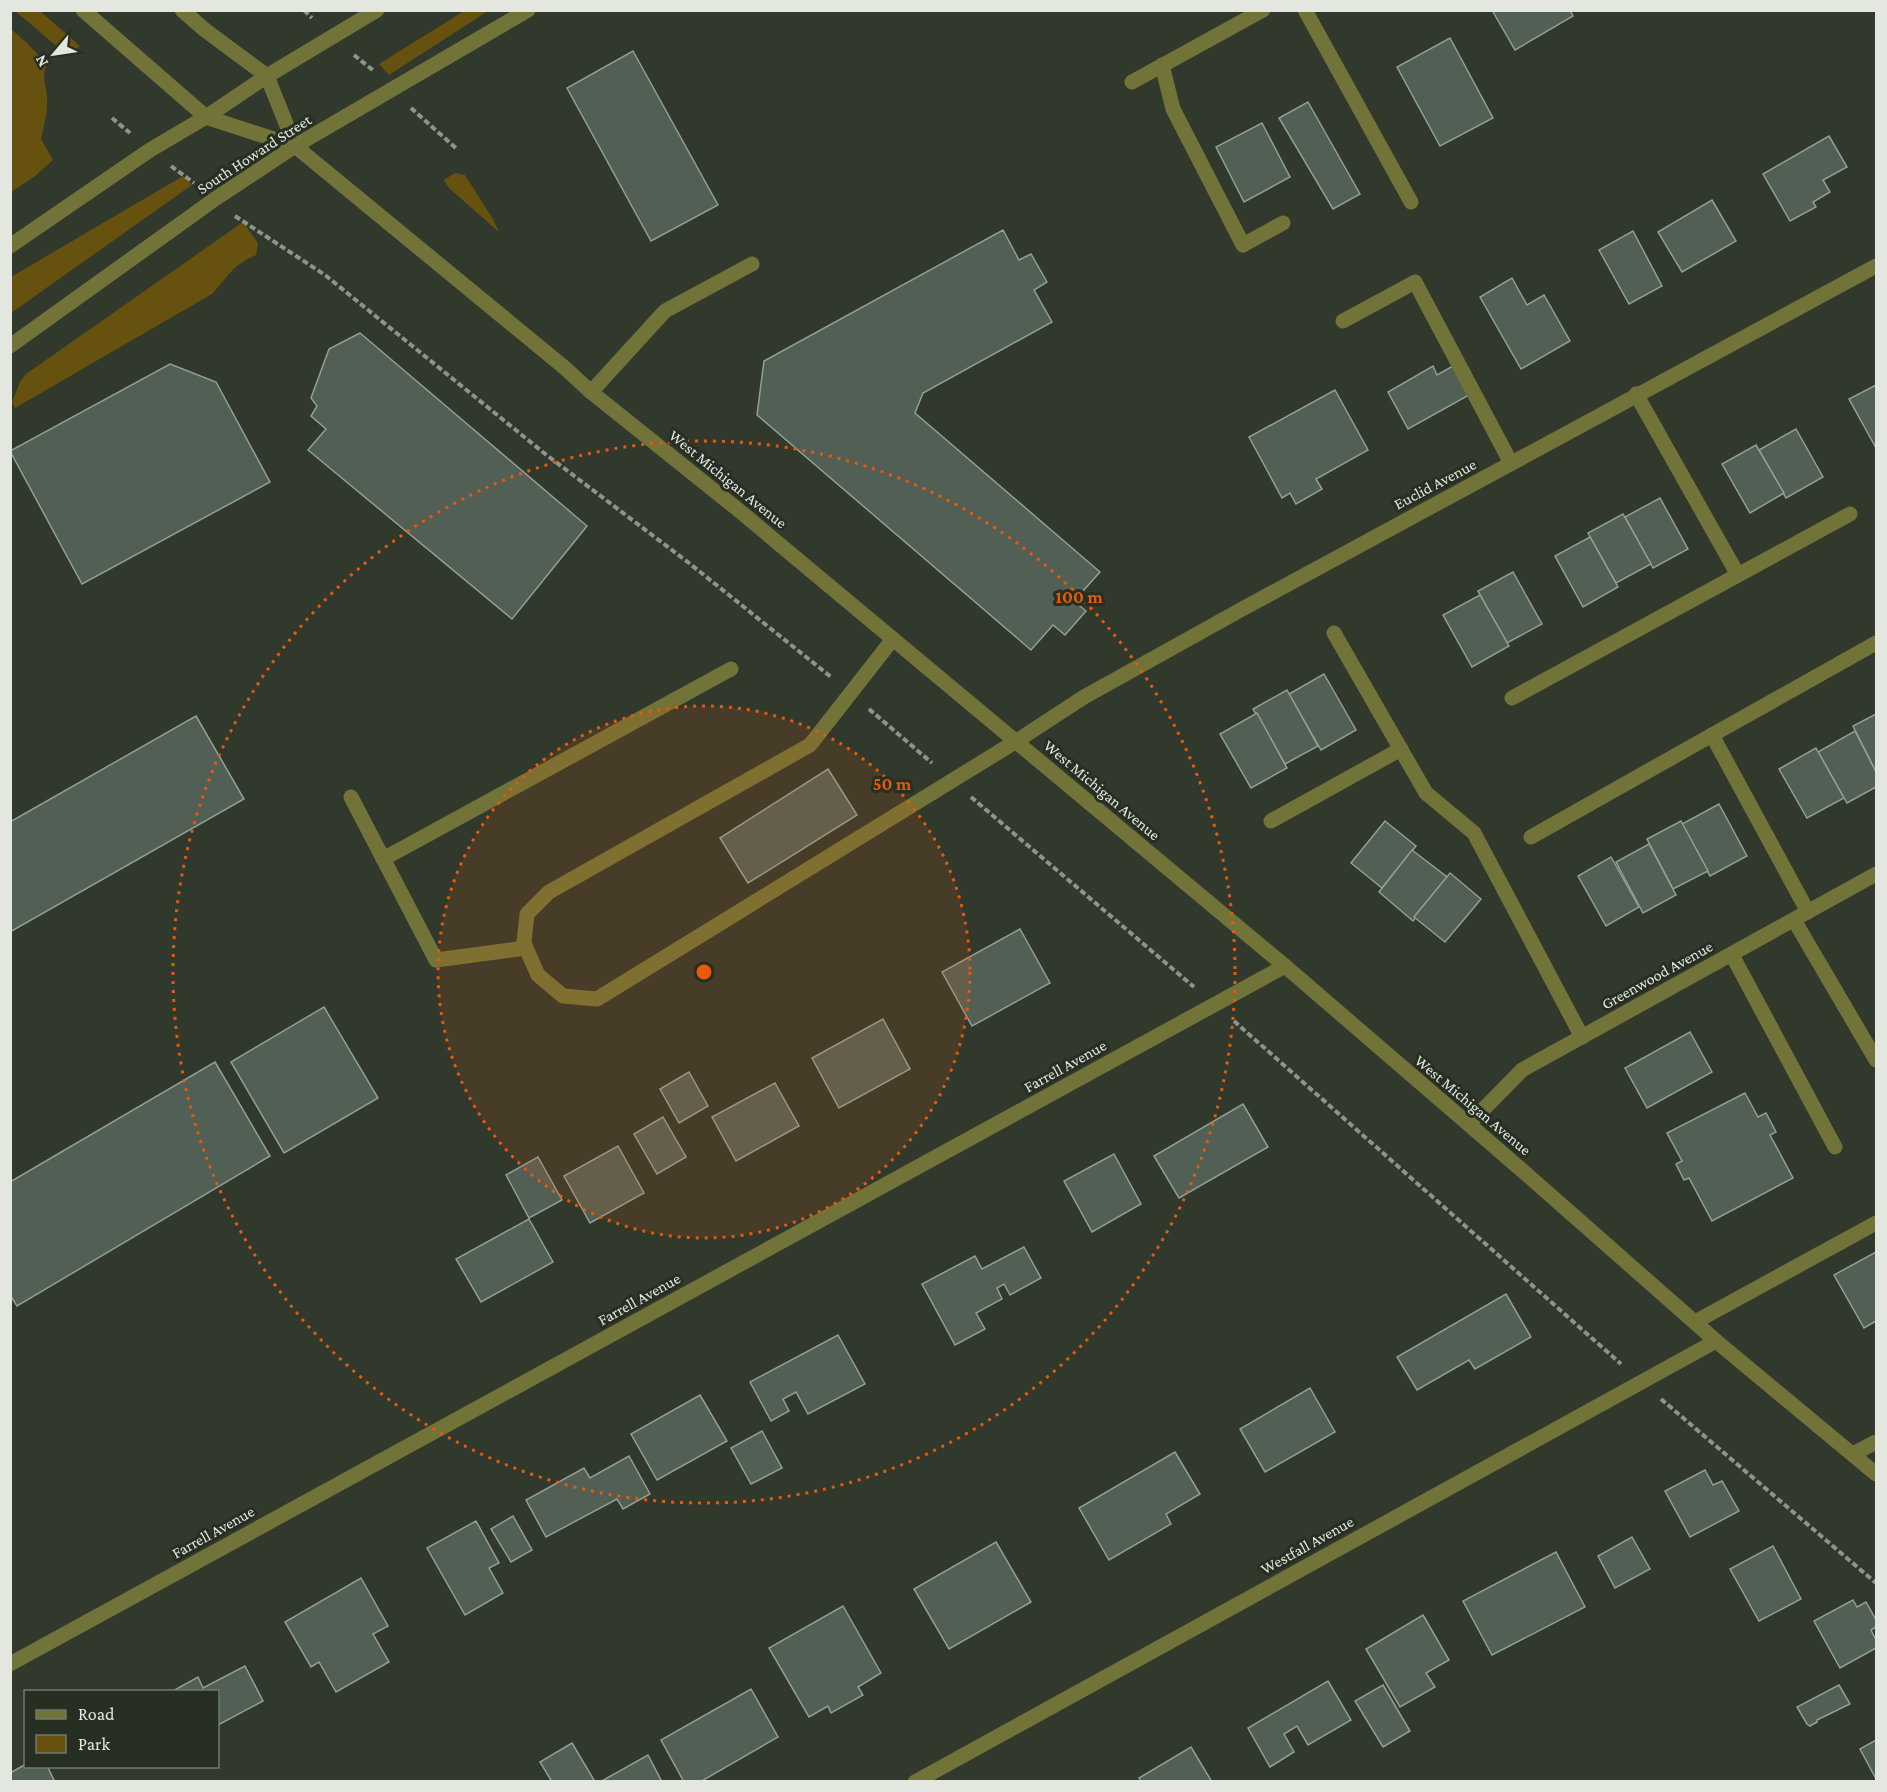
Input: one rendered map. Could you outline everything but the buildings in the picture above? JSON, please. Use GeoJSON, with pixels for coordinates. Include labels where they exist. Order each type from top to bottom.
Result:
{"type":"FeatureCollection","features":[{"type":"Feature","properties":{"kind":"street","name":"West Michigan Avenue"},"geometry":{"type":"LineString","coordinates":[[83,10],[206,117],[295,146],[556,360],[591,392],[736,508],[1285,966],[1716,1341],[1876,1474]]}},
{"type":"Feature","properties":{"kind":"street"},"geometry":{"type":"LineString","coordinates":[[182,10],[267,76]]}},
{"type":"Feature","properties":{"kind":"street"},"geometry":{"type":"LineString","coordinates":[[10,246],[150,150],[377,10]]}},
{"type":"Feature","properties":{"kind":"street","name":"South Howard Street"},"geometry":{"type":"LineString","coordinates":[[10,346],[295,146],[528,10]]}},
{"type":"Feature","properties":{"kind":"street"},"geometry":{"type":"LineString","coordinates":[[1132,82],[1263,10]]}},
{"type":"Feature","properties":{"kind":"street"},"geometry":{"type":"LineString","coordinates":[[1305,10],[1412,202]]}},
{"type":"Feature","properties":{"kind":"street"},"geometry":{"type":"LineString","coordinates":[[1162,65],[1173,109],[1243,245],[1283,224]]}},
{"type":"Feature","properties":{"kind":"street","name":"West Michigan Avenue"},"geometry":{"type":"LineString","coordinates":[[267,76],[295,146]]}},
{"type":"Feature","properties":{"kind":"street"},"geometry":{"type":"LineString","coordinates":[[591,392],[665,311],[752,264]]}},
{"type":"Feature","properties":{"kind":"street","name":"Euclid Avenue"},"geometry":{"type":"LineString","coordinates":[[526,948],[538,975],[563,996],[597,999],[1015,742],[1084,697],[1636,394],[1876,266]]}},
{"type":"Feature","properties":{"kind":"street"},"geometry":{"type":"LineString","coordinates":[[1343,321],[1415,282],[1511,463]]}},
{"type":"Feature","properties":{"kind":"street"},"geometry":{"type":"LineString","coordinates":[[1636,394],[1738,575]]}},
{"type":"Feature","properties":{"kind":"street"},"geometry":{"type":"LineString","coordinates":[[1512,698],[1850,514]]}},
{"type":"Feature","properties":{"kind":"street"},"geometry":{"type":"LineString","coordinates":[[1334,633],[1426,793],[1474,832],[1582,1037]]}},
{"type":"Feature","properties":{"kind":"street"},"geometry":{"type":"LineString","coordinates":[[351,797],[436,960],[526,948],[524,942],[528,914],[549,892],[810,745],[893,639]]}},
{"type":"Feature","properties":{"kind":"street"},"geometry":{"type":"LineString","coordinates":[[1531,837],[1876,643]]}},
{"type":"Feature","properties":{"kind":"street"},"geometry":{"type":"LineString","coordinates":[[383,859],[731,669]]}},
{"type":"Feature","properties":{"kind":"street"},"geometry":{"type":"LineString","coordinates":[[1713,735],[1808,912]]}},
{"type":"Feature","properties":{"kind":"street"},"geometry":{"type":"LineString","coordinates":[[1271,821],[1401,749]]}},
{"type":"Feature","properties":{"kind":"street","name":"Greenwood Avenue"},"geometry":{"type":"LineString","coordinates":[[1469,1124],[1522,1070],[1876,874]]}},
{"type":"Feature","properties":{"kind":"street"},"geometry":{"type":"LineString","coordinates":[[1794,920],[1876,1060]]}},
{"type":"Feature","properties":{"kind":"street"},"geometry":{"type":"LineString","coordinates":[[1732,955],[1835,1147]]}},
{"type":"Feature","properties":{"kind":"street","name":"Farrell Avenue"},"geometry":{"type":"LineString","coordinates":[[10,1664],[1285,966]]}},
{"type":"Feature","properties":{"kind":"street"},"geometry":{"type":"LineString","coordinates":[[1695,1322],[1876,1223]]}},
{"type":"Feature","properties":{"kind":"street","name":"Westfall Avenue"},"geometry":{"type":"LineString","coordinates":[[915,1782],[942,1775],[1716,1341]]}},
{"type":"Feature","properties":{"kind":"street"},"geometry":{"type":"LineString","coordinates":[[1853,1454],[1876,1442]]}},
{"type":"Feature","properties":{"kind":"path"},"geometry":{"type":"LineString","coordinates":[[112,118],[243,222],[325,274],[544,453],[689,563],[851,693],[1214,1004],[1641,1382],[1876,1583]]}},
{"type":"Feature","properties":{"kind":"green space"},"geometry":{"type":"Polygon","coordinates":[[[15,11],[40,11],[80,46],[66,54],[15,11]]]}},
{"type":"Feature","properties":{"kind":"green space"},"geometry":{"type":"Polygon","coordinates":[[[464,11],[488,11],[389,75],[379,64],[464,11]]]}},
{"type":"Feature","properties":{"kind":"green space"},"geometry":{"type":"Polygon","coordinates":[[[11,29],[47,64],[44,80],[47,110],[41,139],[53,160],[34,177],[11,192],[11,29]]]}},
{"type":"Feature","properties":{"kind":"green space"},"geometry":{"type":"Polygon","coordinates":[[[455,173],[465,175],[499,232],[444,181],[455,173]]]}},
{"type":"Feature","properties":{"kind":"green space"},"geometry":{"type":"Polygon","coordinates":[[[183,176],[192,185],[11,313],[11,277],[183,176]]]}},
{"type":"Feature","properties":{"kind":"green space"},"geometry":{"type":"Polygon","coordinates":[[[243,222],[258,243],[256,255],[235,268],[212,294],[15,408],[12,402],[26,374],[243,222]]]}}]}
